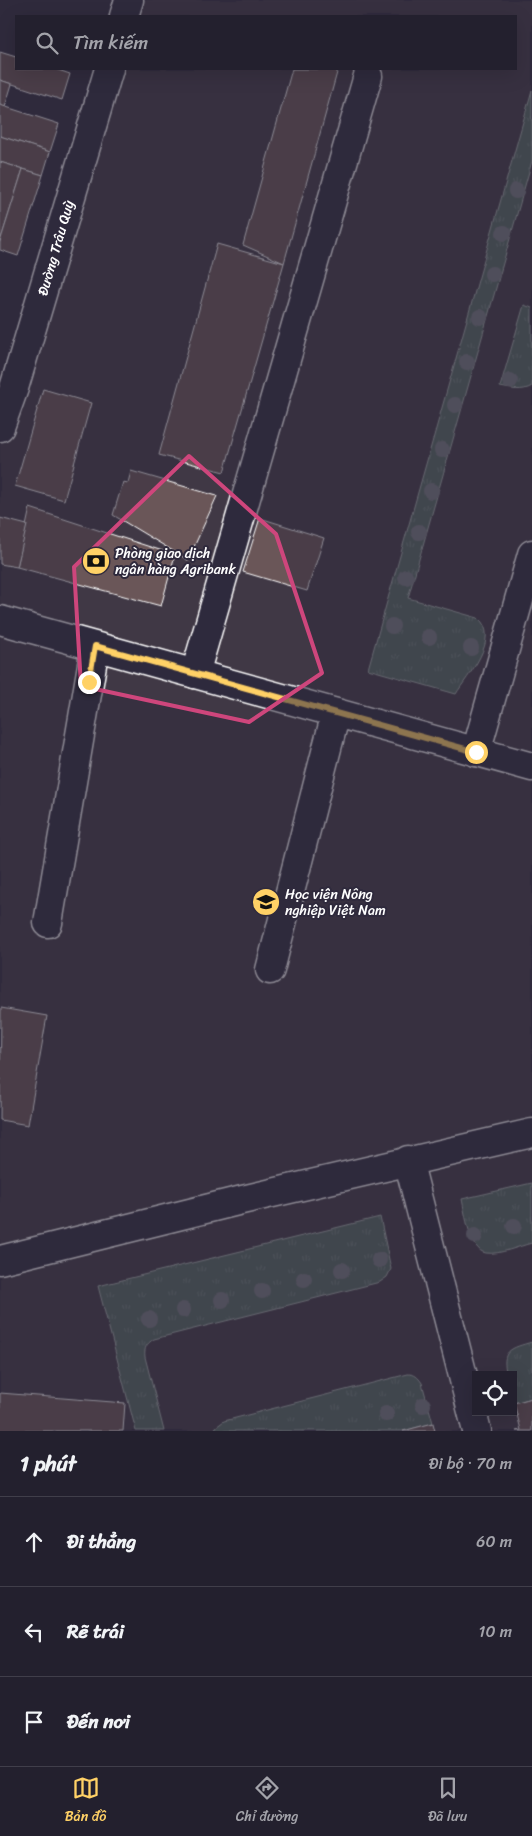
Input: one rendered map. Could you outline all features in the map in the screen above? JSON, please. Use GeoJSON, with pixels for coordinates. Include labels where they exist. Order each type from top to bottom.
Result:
{"type":"FeatureCollection","features":[{"type":"Feature","properties":{"kind":"street"},"geometry":{"type":"LineString","coordinates":[[124,15],[129,0]]}},
{"type":"Feature","properties":{"kind":"street","name":"Đường Trâu Quỳ"},"geometry":{"type":"LineString","coordinates":[[0,427],[14,388],[109,70]]}},
{"type":"Feature","properties":{"kind":"street"},"geometry":{"type":"LineString","coordinates":[[195,674],[368,76]]}},
{"type":"Feature","properties":{"kind":"street"},"geometry":{"type":"LineString","coordinates":[[476,752],[532,554]]}},
{"type":"Feature","properties":{"kind":"street"},"geometry":{"type":"LineString","coordinates":[[0,620],[532,767]]}},
{"type":"Feature","properties":{"kind":"street"},"geometry":{"type":"LineString","coordinates":[[48,923],[95,646]]}},
{"type":"Feature","properties":{"kind":"street"},"geometry":{"type":"LineString","coordinates":[[270,970],[336,713]]}},
{"type":"Feature","properties":{"kind":"street"},"geometry":{"type":"LineString","coordinates":[[0,1260],[408,1160],[532,1133]]}},
{"type":"Feature","properties":{"kind":"street"},"geometry":{"type":"LineString","coordinates":[[408,1160],[478,1431]]}},
{"type":"Feature","properties":{"kind":"highlighted area"},"geometry":{"type":"Polygon","coordinates":[[[189,456],[276,534],[322,673],[249,722],[81,686],[74,567],[189,456]]]}},
{"type":"Feature","properties":{"kind":"shaded area","name":"Học viện Nông nghiệp Việt Nam"},"geometry":{"type":"Polygon","coordinates":[[[127,0],[532,0],[532,1431],[0,1431],[0,430],[107,70],[517,70],[517,15],[122,15],[127,0]]]}},
{"type":"Feature","properties":{"kind":"green space"},"geometry":{"type":"Polygon","coordinates":[[[532,90],[532,161],[408,598],[478,618],[484,626],[486,636],[480,657],[456,694],[368,669],[532,90]]]}},
{"type":"Feature","properties":{"kind":"green space"},"geometry":{"type":"Polygon","coordinates":[[[524,305],[532,308],[532,386],[520,389],[500,387],[524,305]]]}},
{"type":"Feature","properties":{"kind":"green space"},"geometry":{"type":"Polygon","coordinates":[[[532,1183],[532,1243],[497,1253],[480,1251],[472,1239],[462,1199],[532,1183]]]}},
{"type":"Feature","properties":{"kind":"green space"},"geometry":{"type":"Polygon","coordinates":[[[380,1217],[391,1269],[387,1277],[380,1282],[154,1339],[149,1343],[145,1349],[145,1357],[164,1431],[136,1431],[98,1286],[380,1217]]]}},
{"type":"Feature","properties":{"kind":"green space"},"geometry":{"type":"Polygon","coordinates":[[[532,1342],[532,1398],[517,1402],[517,1371],[506,1371],[505,1360],[509,1351],[532,1342]]]}},
{"type":"Feature","properties":{"kind":"green space"},"geometry":{"type":"Polygon","coordinates":[[[408,1374],[416,1376],[422,1383],[433,1423],[403,1431],[214,1431],[224,1421],[408,1374]]]}},
{"type":"Feature","properties":{"kind":"building"},"geometry":{"type":"Polygon","coordinates":[[[0,52],[15,57],[15,70],[58,70],[70,74],[62,100],[0,80],[0,52]]]}},
{"type":"Feature","properties":{"kind":"building"},"geometry":{"type":"Polygon","coordinates":[[[292,70],[338,70],[284,263],[243,245],[292,70]]]}},
{"type":"Feature","properties":{"kind":"building"},"geometry":{"type":"Polygon","coordinates":[[[0,80],[12,84],[5,107],[0,105],[0,80]]]}},
{"type":"Feature","properties":{"kind":"building"},"geometry":{"type":"Polygon","coordinates":[[[0,105],[59,124],[50,152],[0,136],[0,105]]]}},
{"type":"Feature","properties":{"kind":"building"},"geometry":{"type":"Polygon","coordinates":[[[0,136],[50,152],[43,175],[0,162],[0,136]]]}},
{"type":"Feature","properties":{"kind":"building"},"geometry":{"type":"Polygon","coordinates":[[[0,162],[23,169],[0,242],[0,162]]]}},
{"type":"Feature","properties":{"kind":"building"},"geometry":{"type":"Polygon","coordinates":[[[23,169],[43,175],[18,256],[0,250],[0,242],[23,169]]]}},
{"type":"Feature","properties":{"kind":"building"},"geometry":{"type":"Polygon","coordinates":[[[217,244],[284,263],[224,472],[159,455],[217,244]]]}},
{"type":"Feature","properties":{"kind":"building"},"geometry":{"type":"Polygon","coordinates":[[[43,389],[91,403],[64,500],[15,486],[43,389]]]}},
{"type":"Feature","properties":{"kind":"building"},"geometry":{"type":"Polygon","coordinates":[[[131,471],[217,496],[188,560],[113,515],[123,482],[128,483],[131,471]]]}},
{"type":"Feature","properties":{"kind":"building","name":"Phòng giao dịch ngân hàng Agribank"},"geometry":{"type":"Polygon","coordinates":[[[30,508],[175,555],[161,606],[17,567],[30,508]]]}},
{"type":"Feature","properties":{"kind":"building"},"geometry":{"type":"Polygon","coordinates":[[[0,518],[27,525],[17,567],[0,564],[0,518]]]}},
{"type":"Feature","properties":{"kind":"building"},"geometry":{"type":"Polygon","coordinates":[[[260,518],[324,538],[307,591],[243,572],[260,518]]]}},
{"type":"Feature","properties":{"kind":"building"},"geometry":{"type":"Polygon","coordinates":[[[1,1008],[47,1016],[28,1125],[0,1120],[1,1008]]]}},
{"type":"Feature","properties":{"kind":"building"},"geometry":{"type":"Polygon","coordinates":[[[0,1393],[125,1403],[123,1431],[0,1431],[0,1393]]]}},
{"type":"Feature","properties":{"kind":"building"},"geometry":{"type":"Polygon","coordinates":[[[532,1398],[532,1431],[516,1431],[521,1430],[517,1415],[517,1402],[532,1398]]]}},
{"type":"Feature","properties":{"kind":"building"},"geometry":{"type":"Polygon","coordinates":[[[433,1423],[435,1431],[403,1431],[433,1423]]]}},
{"type":"Feature","properties":{"kind":"place","name":"Phòng giao dịch ngân hàng Agribank"},"geometry":{"type":"Point","coordinates":[96,561]}},
{"type":"Feature","properties":{"kind":"place","name":"Học viện Nông nghiệp Việt Nam"},"geometry":{"type":"Point","coordinates":[266,902]}},
{"type":"Feature","properties":{"kind":"route"},"geometry":{"type":"LineString","coordinates":[[89,682],[95,646],[476,752]]}}]}
